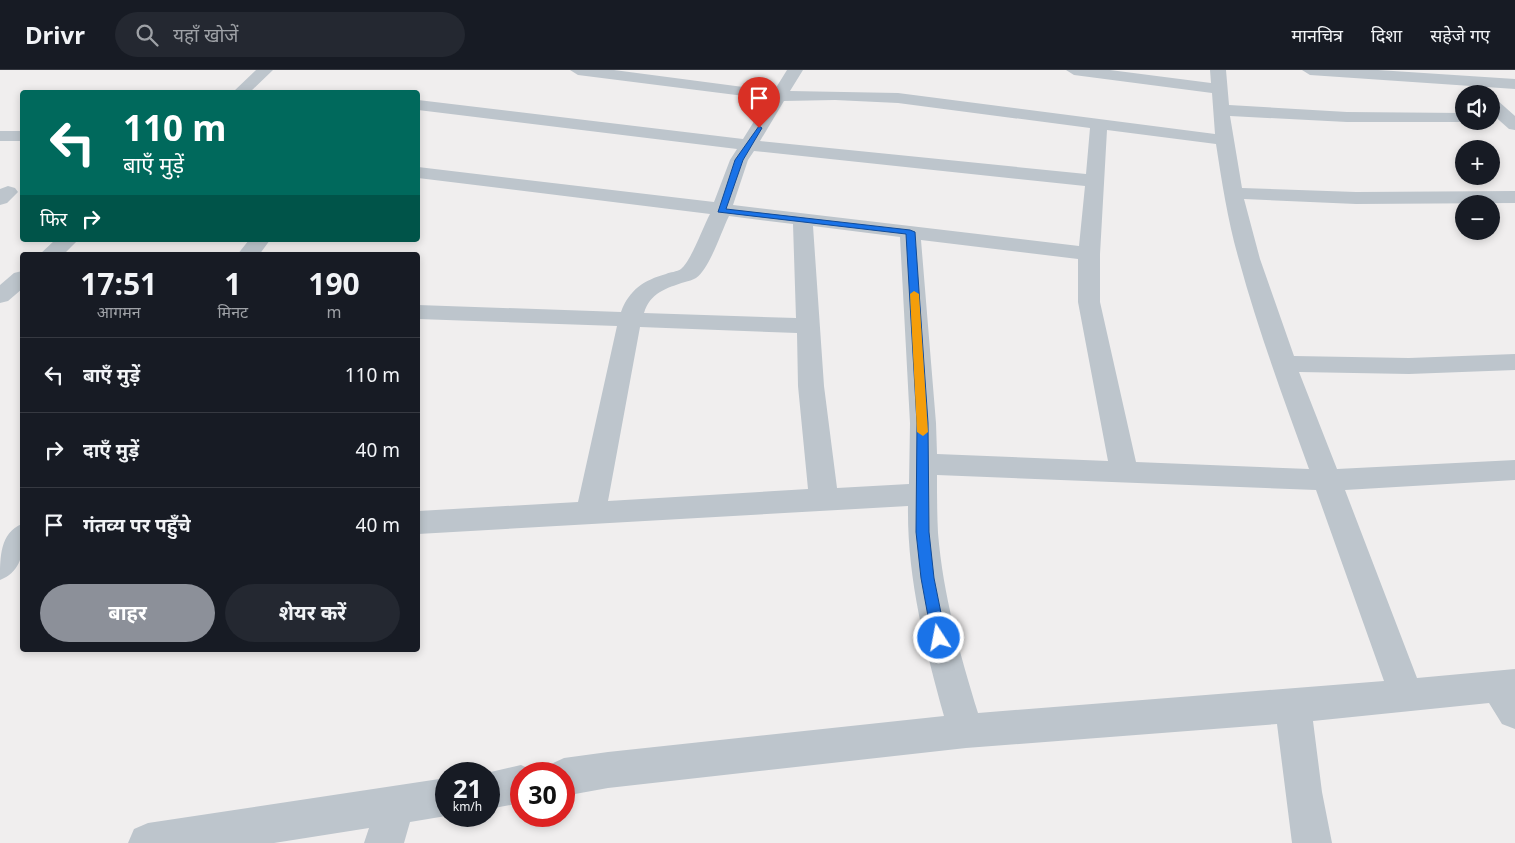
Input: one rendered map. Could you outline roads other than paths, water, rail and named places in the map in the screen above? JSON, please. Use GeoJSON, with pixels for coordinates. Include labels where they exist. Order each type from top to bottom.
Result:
{"type":"FeatureCollection","features":[{"type":"Feature","properties":{"kind":"street"},"geometry":{"type":"LineString","coordinates":[[243,90],[265,70]]}},
{"type":"Feature","properties":{"kind":"street"},"geometry":{"type":"LineString","coordinates":[[578,70],[779,96],[835,95],[898,98],[1224,140]]}},
{"type":"Feature","properties":{"kind":"street"},"geometry":{"type":"LineString","coordinates":[[591,512],[630,319],[636,301],[646,290],[658,283],[688,274],[696,264],[721,211],[734,171],[748,144],[795,70]]}},
{"type":"Feature","properties":{"kind":"street"},"geometry":{"type":"LineString","coordinates":[[1074,70],[1219,90],[1347,117],[1455,118]]}},
{"type":"Feature","properties":{"kind":"street"},"geometry":{"type":"LineString","coordinates":[[1310,70],[1515,84]]}},
{"type":"Feature","properties":{"kind":"street"},"geometry":{"type":"LineString","coordinates":[[1452,70],[1470,85]]}},
{"type":"Feature","properties":{"kind":"street"},"geometry":{"type":"LineString","coordinates":[[1219,90],[1224,140],[1233,194],[1249,259],[1284,364],[1406,695]]}},
{"type":"Feature","properties":{"kind":"street"},"geometry":{"type":"LineString","coordinates":[[420,105],[748,144],[1094,181]]}},
{"type":"Feature","properties":{"kind":"street"},"geometry":{"type":"LineString","coordinates":[[1099,125],[1089,254],[1089,302],[1124,472]]}},
{"type":"Feature","properties":{"kind":"street"},"geometry":{"type":"LineString","coordinates":[[420,172],[721,211],[1089,254]]}},
{"type":"Feature","properties":{"kind":"street"},"geometry":{"type":"LineString","coordinates":[[1233,194],[1356,198],[1515,197]]}},
{"type":"Feature","properties":{"kind":"street"},"geometry":{"type":"LineString","coordinates":[[803,220],[811,386],[824,501]]}},
{"type":"Feature","properties":{"kind":"street"},"geometry":{"type":"LineString","coordinates":[[910,232],[923,423],[921,494],[928,578],[936,621],[966,732]]}},
{"type":"Feature","properties":{"kind":"street"},"geometry":{"type":"LineString","coordinates":[[54,252],[66,242]]}},
{"type":"Feature","properties":{"kind":"street"},"geometry":{"type":"LineString","coordinates":[[250,252],[258,242]]}},
{"type":"Feature","properties":{"kind":"street"},"geometry":{"type":"LineString","coordinates":[[0,296],[20,280]]}},
{"type":"Feature","properties":{"kind":"street"},"geometry":{"type":"LineString","coordinates":[[0,301],[20,302]]}},
{"type":"Feature","properties":{"kind":"street"},"geometry":{"type":"LineString","coordinates":[[420,312],[808,326]]}},
{"type":"Feature","properties":{"kind":"street"},"geometry":{"type":"LineString","coordinates":[[1284,364],[1409,366],[1515,362]]}},
{"type":"Feature","properties":{"kind":"street"},"geometry":{"type":"LineString","coordinates":[[923,464],[1327,480],[1515,470]]}},
{"type":"Feature","properties":{"kind":"street"},"geometry":{"type":"LineString","coordinates":[[420,523],[921,494]]}},
{"type":"Feature","properties":{"kind":"street"},"geometry":{"type":"LineString","coordinates":[[575,775],[608,770],[966,732],[1406,695],[1509,695]]}},
{"type":"Feature","properties":{"kind":"street"},"geometry":{"type":"LineString","coordinates":[[1293,706],[1302,792],[1312,843]]}},
{"type":"Feature","properties":{"kind":"street"},"geometry":{"type":"LineString","coordinates":[[148,843],[435,799]]}},
{"type":"Feature","properties":{"kind":"street"},"geometry":{"type":"LineString","coordinates":[[384,843],[395,806]]}}]}
